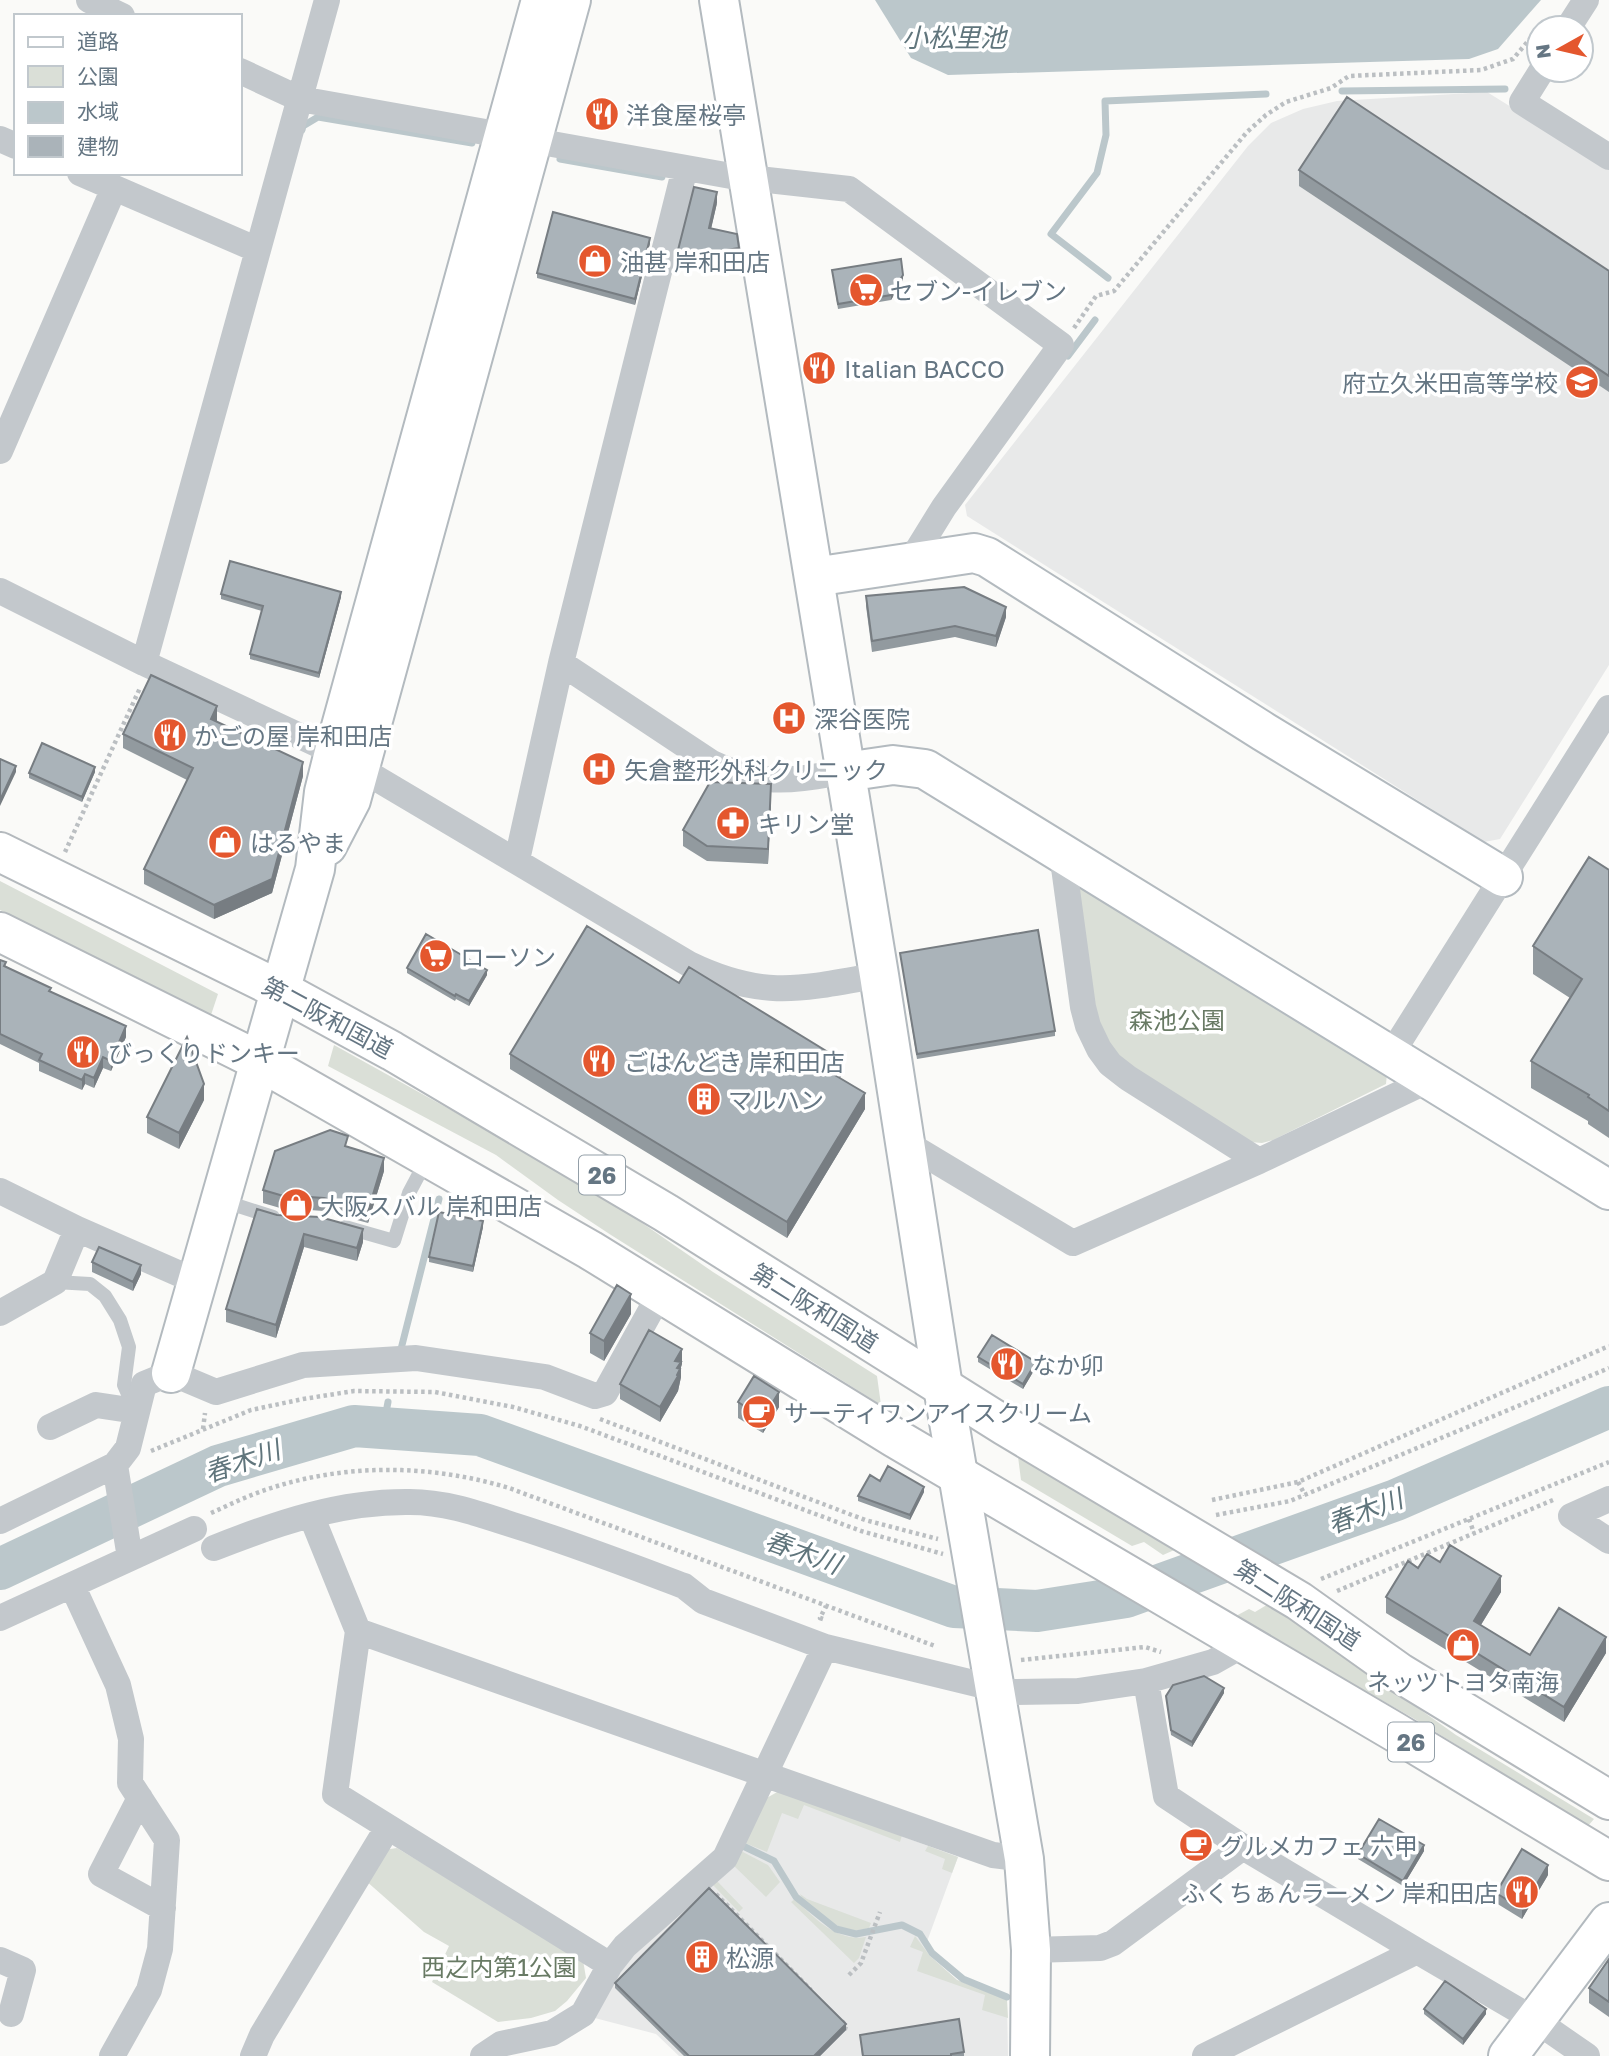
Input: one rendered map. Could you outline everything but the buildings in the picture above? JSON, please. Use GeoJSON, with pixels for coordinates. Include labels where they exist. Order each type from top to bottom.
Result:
{"type":"FeatureCollection","features":[{"type":"Feature","properties":{"kind":"main road"},"geometry":{"type":"LineString","coordinates":[[171,1373],[315,869],[324,792],[347,760],[517,138],[541,0]]}},
{"type":"Feature","properties":{"kind":"main road"},"geometry":{"type":"LineString","coordinates":[[517,138],[571,0]]}},
{"type":"Feature","properties":{"kind":"main road"},"geometry":{"type":"LineString","coordinates":[[719,0],[879,975],[943,1387],[960,1476],[962,1561],[999,1668],[1024,1859],[1031,1950],[1030,2056]]}},
{"type":"Feature","properties":{"kind":"main road"},"geometry":{"type":"LineString","coordinates":[[814,577],[974,553],[987,557],[1264,732],[1503,877]]}},
{"type":"Feature","properties":{"kind":"main road"},"geometry":{"type":"LineString","coordinates":[[845,772],[893,765],[925,769],[1609,1191]]}},
{"type":"Feature","properties":{"kind":"main road","name":"第二阪和国道"},"geometry":{"type":"LineString","coordinates":[[0,852],[282,990],[392,1051],[666,1213],[943,1387],[1199,1524],[1309,1591],[1400,1673],[1609,1800]]}},
{"type":"Feature","properties":{"kind":"main road","name":"26"},"geometry":{"type":"LineString","coordinates":[[0,932],[261,1062],[661,1292],[960,1476],[1609,1861]]}},
{"type":"Feature","properties":{"kind":"main road"},"geometry":{"type":"LineString","coordinates":[[1508,2056],[1609,1922]]}},
{"type":"Feature","properties":{"kind":"street"},"geometry":{"type":"LineString","coordinates":[[89,0],[118,14]]}},
{"type":"Feature","properties":{"kind":"street"},"geometry":{"type":"LineString","coordinates":[[144,663],[327,0]]}},
{"type":"Feature","properties":{"kind":"street"},"geometry":{"type":"LineString","coordinates":[[1569,14],[1586,0]]}},
{"type":"Feature","properties":{"kind":"street"},"geometry":{"type":"LineString","coordinates":[[242,72],[300,99],[748,179],[849,189],[1061,345],[944,507],[910,562]]}},
{"type":"Feature","properties":{"kind":"street"},"geometry":{"type":"LineString","coordinates":[[1533,84],[1522,102],[1609,157]]}},
{"type":"Feature","properties":{"kind":"street"},"geometry":{"type":"LineString","coordinates":[[517,860],[561,663],[685,168]]}},
{"type":"Feature","properties":{"kind":"street"},"geometry":{"type":"LineString","coordinates":[[85,175],[258,250]]}},
{"type":"Feature","properties":{"kind":"street"},"geometry":{"type":"LineString","coordinates":[[0,451],[114,188]]}},
{"type":"Feature","properties":{"kind":"street"},"geometry":{"type":"LineString","coordinates":[[0,591],[347,760],[689,964],[714,976],[746,986],[776,990],[806,988],[879,975]]}},
{"type":"Feature","properties":{"kind":"street"},"geometry":{"type":"LineString","coordinates":[[561,663],[712,763],[735,774],[757,779],[784,780],[845,772]]}},
{"type":"Feature","properties":{"kind":"street"},"geometry":{"type":"LineString","coordinates":[[1390,1056],[1609,708]]}},
{"type":"Feature","properties":{"kind":"street"},"geometry":{"type":"LineString","coordinates":[[1062,853],[1083,1007],[1098,1049],[1110,1064],[1128,1078],[1259,1161]]}},
{"type":"Feature","properties":{"kind":"street"},"geometry":{"type":"LineString","coordinates":[[906,1143],[1073,1243],[1259,1161],[1429,1080]]}},
{"type":"Feature","properties":{"kind":"street"},"geometry":{"type":"LineString","coordinates":[[0,1191],[77,1229],[198,1282]]}},
{"type":"Feature","properties":{"kind":"street"},"geometry":{"type":"LineString","coordinates":[[0,1313],[55,1282],[77,1229]]}},
{"type":"Feature","properties":{"kind":"street"},"geometry":{"type":"LineString","coordinates":[[129,1551],[117,1472],[128,1448],[144,1384],[171,1373],[216,1392],[303,1365],[416,1358],[545,1377],[595,1396],[605,1393],[661,1292]]}},
{"type":"Feature","properties":{"kind":"street"},"geometry":{"type":"LineString","coordinates":[[50,1427],[96,1405],[136,1411]]}},
{"type":"Feature","properties":{"kind":"street"},"geometry":{"type":"LineString","coordinates":[[0,1521],[117,1472]]}},
{"type":"Feature","properties":{"kind":"street"},"geometry":{"type":"LineString","coordinates":[[1609,1499],[1570,1516],[1609,1541]]}},
{"type":"Feature","properties":{"kind":"street"},"geometry":{"type":"LineString","coordinates":[[214,1548],[276,1524],[347,1507],[410,1502],[453,1506],[533,1531],[684,1586],[703,1601],[825,1647],[999,1668],[1010,1692],[1078,1691],[1146,1681],[1213,1662],[1245,1644]]}},
{"type":"Feature","properties":{"kind":"street"},"geometry":{"type":"LineString","coordinates":[[311,1515],[358,1631],[335,1794],[610,1965]]}},
{"type":"Feature","properties":{"kind":"street"},"geometry":{"type":"LineString","coordinates":[[0,1618],[72,1585],[129,1551],[194,1529]]}},
{"type":"Feature","properties":{"kind":"street"},"geometry":{"type":"LineString","coordinates":[[72,1585],[118,1685],[131,1738],[130,1783],[167,1840],[160,1949],[149,1990],[112,2056]]}},
{"type":"Feature","properties":{"kind":"street"},"geometry":{"type":"LineString","coordinates":[[358,1631],[993,1855],[1024,1859]]}},
{"type":"Feature","properties":{"kind":"street"},"geometry":{"type":"LineString","coordinates":[[482,2056],[501,2044],[552,2033],[583,2014],[610,1965],[625,1946],[725,1858],[825,1647]]}},
{"type":"Feature","properties":{"kind":"street"},"geometry":{"type":"LineString","coordinates":[[1146,1681],[1166,1796],[1243,1847],[1535,2021],[1587,2056]]}},
{"type":"Feature","properties":{"kind":"street"},"geometry":{"type":"LineString","coordinates":[[140,1798],[101,1874],[163,1908]]}},
{"type":"Feature","properties":{"kind":"street"},"geometry":{"type":"LineString","coordinates":[[253,2056],[262,2035],[388,1827]]}},
{"type":"Feature","properties":{"kind":"street"},"geometry":{"type":"LineString","coordinates":[[1031,1950],[1100,1948],[1113,1943],[1243,1847]]}},
{"type":"Feature","properties":{"kind":"street"},"geometry":{"type":"LineString","coordinates":[[1205,2056],[1417,1951]]}},
{"type":"Feature","properties":{"kind":"street"},"geometry":{"type":"LineString","coordinates":[[0,1960],[23,1970],[11,2014]]}},
{"type":"Feature","properties":{"kind":"lane"},"geometry":{"type":"LineString","coordinates":[[334,1223],[394,1241],[408,1193],[428,1158]]}},
{"type":"Feature","properties":{"kind":"lane"},"geometry":{"type":"LineString","coordinates":[[221,1201],[289,1219]]}},
{"type":"Feature","properties":{"kind":"lane"},"geometry":{"type":"LineString","coordinates":[[55,1282],[90,1284],[105,1296],[120,1320],[129,1347],[124,1385],[136,1411]]}},
{"type":"Feature","properties":{"kind":"path"},"geometry":{"type":"LineString","coordinates":[[1061,345],[1096,296],[1114,291],[1247,132],[1286,102],[1331,89],[1349,76],[1480,70],[1513,59],[1525,49]]}},
{"type":"Feature","properties":{"kind":"path"},"geometry":{"type":"LineString","coordinates":[[63,857],[143,679],[144,663]]}},
{"type":"Feature","properties":{"kind":"path"},"geometry":{"type":"LineString","coordinates":[[1212,1500],[1298,1482],[1609,1346]]}},
{"type":"Feature","properties":{"kind":"path"},"geometry":{"type":"LineString","coordinates":[[1199,1524],[1290,1501],[1609,1368]]}},
{"type":"Feature","properties":{"kind":"path"},"geometry":{"type":"LineString","coordinates":[[117,1472],[203,1429],[251,1410],[354,1391],[435,1392],[513,1406],[580,1426],[861,1531],[962,1561]]}},
{"type":"Feature","properties":{"kind":"path"},"geometry":{"type":"LineString","coordinates":[[203,1429],[204,1413],[212,1411]]}},
{"type":"Feature","properties":{"kind":"path"},"geometry":{"type":"LineString","coordinates":[[587,1415],[663,1441],[865,1520],[947,1541]]}},
{"type":"Feature","properties":{"kind":"path"},"geometry":{"type":"LineString","coordinates":[[1309,1591],[1469,1519],[1609,1462]]}},
{"type":"Feature","properties":{"kind":"path"},"geometry":{"type":"LineString","coordinates":[[321,1476],[323,1488]]}},
{"type":"Feature","properties":{"kind":"path"},"geometry":{"type":"LineString","coordinates":[[1298,1482],[1305,1495]]}},
{"type":"Feature","properties":{"kind":"path"},"geometry":{"type":"LineString","coordinates":[[1337,1591],[1563,1496]]}},
{"type":"Feature","properties":{"kind":"path"},"geometry":{"type":"LineString","coordinates":[[1469,1519],[1475,1533]]}},
{"type":"Feature","properties":{"kind":"path"},"geometry":{"type":"LineString","coordinates":[[891,1540],[895,1528]]}},
{"type":"Feature","properties":{"kind":"path"},"geometry":{"type":"LineString","coordinates":[[820,1618],[826,1606]]}},
{"type":"Feature","properties":{"kind":"path"},"geometry":{"type":"LineString","coordinates":[[999,1668],[1145,1647],[1166,1653]]}},
{"type":"Feature","properties":{"kind":"path"},"geometry":{"type":"LineString","coordinates":[[701,1879],[814,1993]]}},
{"type":"Feature","properties":{"kind":"path"},"geometry":{"type":"LineString","coordinates":[[849,1975],[861,1963],[880,1912]]}},
{"type":"Feature","properties":{"kind":"path"},"geometry":{"type":"LineString","coordinates":[[838,2018],[846,2026],[844,2032]]}},
{"type":"Feature","properties":{"kind":"shaded area"},"geometry":{"type":"Polygon","coordinates":[[[1487,92],[1609,168],[1609,665],[1500,839],[1484,842],[967,516],[965,505],[1248,146],[1271,123],[1303,109],[1337,101],[1487,92]]]}},
{"type":"Feature","properties":{"kind":"shaded area"},"geometry":{"type":"Polygon","coordinates":[[[779,1791],[958,1857],[925,1947],[930,1956],[957,1980],[1007,2000],[1008,2056],[679,2056],[656,2034],[591,2017],[623,1966],[745,1843],[779,1791]]]}},
{"type":"Feature","properties":{"kind":"green space"},"geometry":{"type":"Polygon","coordinates":[[[0,881],[218,994],[211,1015],[0,910],[0,881]]]}},
{"type":"Feature","properties":{"kind":"green space","name":"森池公園"},"geometry":{"type":"Polygon","coordinates":[[[1078,885],[1387,1073],[1386,1084],[1262,1143],[1250,1142],[1128,1066],[1097,1033],[1078,885]]]}},
{"type":"Feature","properties":{"kind":"green space"},"geometry":{"type":"Polygon","coordinates":[[[334,1045],[593,1189],[713,1272],[877,1376],[881,1405],[611,1235],[496,1155],[328,1066],[334,1045]]]}},
{"type":"Feature","properties":{"kind":"green space"},"geometry":{"type":"Polygon","coordinates":[[[1017,1449],[1181,1547],[1163,1555],[1144,1542],[1132,1546],[1021,1480],[1017,1449]]]}},
{"type":"Feature","properties":{"kind":"green space"},"geometry":{"type":"Polygon","coordinates":[[[1270,1603],[1456,1735],[1594,1819],[1588,1826],[1413,1718],[1234,1617],[1249,1609],[1255,1612],[1270,1603]]]}},
{"type":"Feature","properties":{"kind":"green space"},"geometry":{"type":"Polygon","coordinates":[[[779,1791],[902,1835],[900,1842],[804,1805],[798,1819],[782,1813],[767,1852],[745,1843],[763,1800],[779,1791]]]}},
{"type":"Feature","properties":{"kind":"green space"},"geometry":{"type":"Polygon","coordinates":[[[928,1846],[958,1857],[952,1873],[942,1869],[945,1859],[925,1851],[928,1846]]]}},
{"type":"Feature","properties":{"kind":"green space","name":"西之内第1公園"},"geometry":{"type":"Polygon","coordinates":[[[397,1848],[583,1960],[586,1978],[555,2011],[531,2018],[498,2022],[432,1982],[449,1946],[424,1932],[365,1880],[383,1850],[397,1848]]]}},
{"type":"Feature","properties":{"kind":"green space"},"geometry":{"type":"Polygon","coordinates":[[[741,1851],[768,1865],[780,1882],[766,1897],[734,1866],[741,1851]]]}},
{"type":"Feature","properties":{"kind":"green space"},"geometry":{"type":"Polygon","coordinates":[[[717,1881],[743,1908],[739,1912],[713,1885],[717,1881]]]}},
{"type":"Feature","properties":{"kind":"green space"},"geometry":{"type":"Polygon","coordinates":[[[800,1894],[871,1923],[869,1928],[853,1930],[837,1926],[814,1911],[800,1894]]]}},
{"type":"Feature","properties":{"kind":"green space"},"geometry":{"type":"Polygon","coordinates":[[[795,1899],[818,1921],[836,1932],[855,1938],[866,1937],[859,1958],[854,1963],[791,1902],[795,1899]]]}},
{"type":"Feature","properties":{"kind":"green space"},"geometry":{"type":"Polygon","coordinates":[[[915,1936],[930,1956],[957,1980],[1007,2000],[1008,2018],[982,2010],[985,1995],[917,1971],[923,1952],[910,1947],[915,1936]]]}},
{"type":"Feature","properties":{"kind":"water","name":"小松里池"},"geometry":{"type":"Polygon","coordinates":[[[875,0],[1541,0],[1529,14],[1525,14],[1525,18],[1498,49],[1469,59],[948,75],[911,58],[875,0]]]}},
{"type":"Feature","properties":{"kind":"waterway"},"geometry":{"type":"LineString","coordinates":[[1342,91],[1505,89]]}},
{"type":"Feature","properties":{"kind":"waterway"},"geometry":{"type":"LineString","coordinates":[[1108,278],[1051,234],[1097,173],[1106,135],[1105,101],[1266,94]]}},
{"type":"Feature","properties":{"kind":"waterway"},"geometry":{"type":"LineString","coordinates":[[302,130],[303,126],[318,117],[472,143]]}},
{"type":"Feature","properties":{"kind":"waterway"},"geometry":{"type":"LineString","coordinates":[[560,159],[662,177]]}},
{"type":"Feature","properties":{"kind":"waterway"},"geometry":{"type":"LineString","coordinates":[[1068,356],[1095,320]]}},
{"type":"Feature","properties":{"kind":"waterway"},"geometry":{"type":"LineString","coordinates":[[401,1349],[439,1199]]}},
{"type":"Feature","properties":{"kind":"waterway"},"geometry":{"type":"LineString","coordinates":[[383,1428],[388,1402]]}},
{"type":"Feature","properties":{"kind":"waterway","name":"春木川"},"geometry":{"type":"LineString","coordinates":[[0,1569],[218,1466],[354,1426],[480,1435],[954,1607],[1037,1611],[1126,1597],[1396,1500],[1609,1407]]}},
{"type":"Feature","properties":{"kind":"waterway"},"geometry":{"type":"LineString","coordinates":[[743,1846],[774,1861],[796,1897],[836,1929],[856,1934],[902,1925],[920,1934],[932,1953],[963,1979],[1007,1997]]}},
{"type":"Feature","properties":{"kind":"place","name":"洋食屋桜亭"},"geometry":{"type":"Point","coordinates":[602,114]}},
{"type":"Feature","properties":{"kind":"place","name":"油甚 岸和田店"},"geometry":{"type":"Point","coordinates":[595,261]}},
{"type":"Feature","properties":{"kind":"place","name":"セブン-イレブン"},"geometry":{"type":"Point","coordinates":[866,290]}},
{"type":"Feature","properties":{"kind":"place","name":"Italian BACCO"},"geometry":{"type":"Point","coordinates":[819,368]}},
{"type":"Feature","properties":{"kind":"place","name":"府立久米田高等学校"},"geometry":{"type":"Point","coordinates":[1582,382]}},
{"type":"Feature","properties":{"kind":"place","name":"深谷医院"},"geometry":{"type":"Point","coordinates":[789,718]}},
{"type":"Feature","properties":{"kind":"place","name":"かごの屋 岸和田店"},"geometry":{"type":"Point","coordinates":[170,735]}},
{"type":"Feature","properties":{"kind":"place","name":"矢倉整形外科クリニック"},"geometry":{"type":"Point","coordinates":[599,769]}},
{"type":"Feature","properties":{"kind":"place","name":"キリン堂"},"geometry":{"type":"Point","coordinates":[733,823]}},
{"type":"Feature","properties":{"kind":"place","name":"はるやま"},"geometry":{"type":"Point","coordinates":[225,842]}},
{"type":"Feature","properties":{"kind":"place","name":"ローソン"},"geometry":{"type":"Point","coordinates":[436,956]}},
{"type":"Feature","properties":{"kind":"place","name":"びっくりドンキー"},"geometry":{"type":"Point","coordinates":[83,1052]}},
{"type":"Feature","properties":{"kind":"place","name":"ごはんどき 岸和田店"},"geometry":{"type":"Point","coordinates":[599,1061]}},
{"type":"Feature","properties":{"kind":"place","name":"マルハン"},"geometry":{"type":"Point","coordinates":[704,1099]}},
{"type":"Feature","properties":{"kind":"place","name":"大阪スバル 岸和田店"},"geometry":{"type":"Point","coordinates":[296,1205]}},
{"type":"Feature","properties":{"kind":"place","name":"なか卯"},"geometry":{"type":"Point","coordinates":[1007,1364]}},
{"type":"Feature","properties":{"kind":"place","name":"サーティワンアイスクリーム"},"geometry":{"type":"Point","coordinates":[759,1412]}},
{"type":"Feature","properties":{"kind":"place","name":"ネッツトヨタ南海"},"geometry":{"type":"Point","coordinates":[1463,1645]}},
{"type":"Feature","properties":{"kind":"place","name":"グルメカフェ 六甲"},"geometry":{"type":"Point","coordinates":[1196,1845]}},
{"type":"Feature","properties":{"kind":"place","name":"ふくちぁんラーメン 岸和田店"},"geometry":{"type":"Point","coordinates":[1522,1892]}},
{"type":"Feature","properties":{"kind":"place","name":"松源"},"geometry":{"type":"Point","coordinates":[702,1957]}}]}
